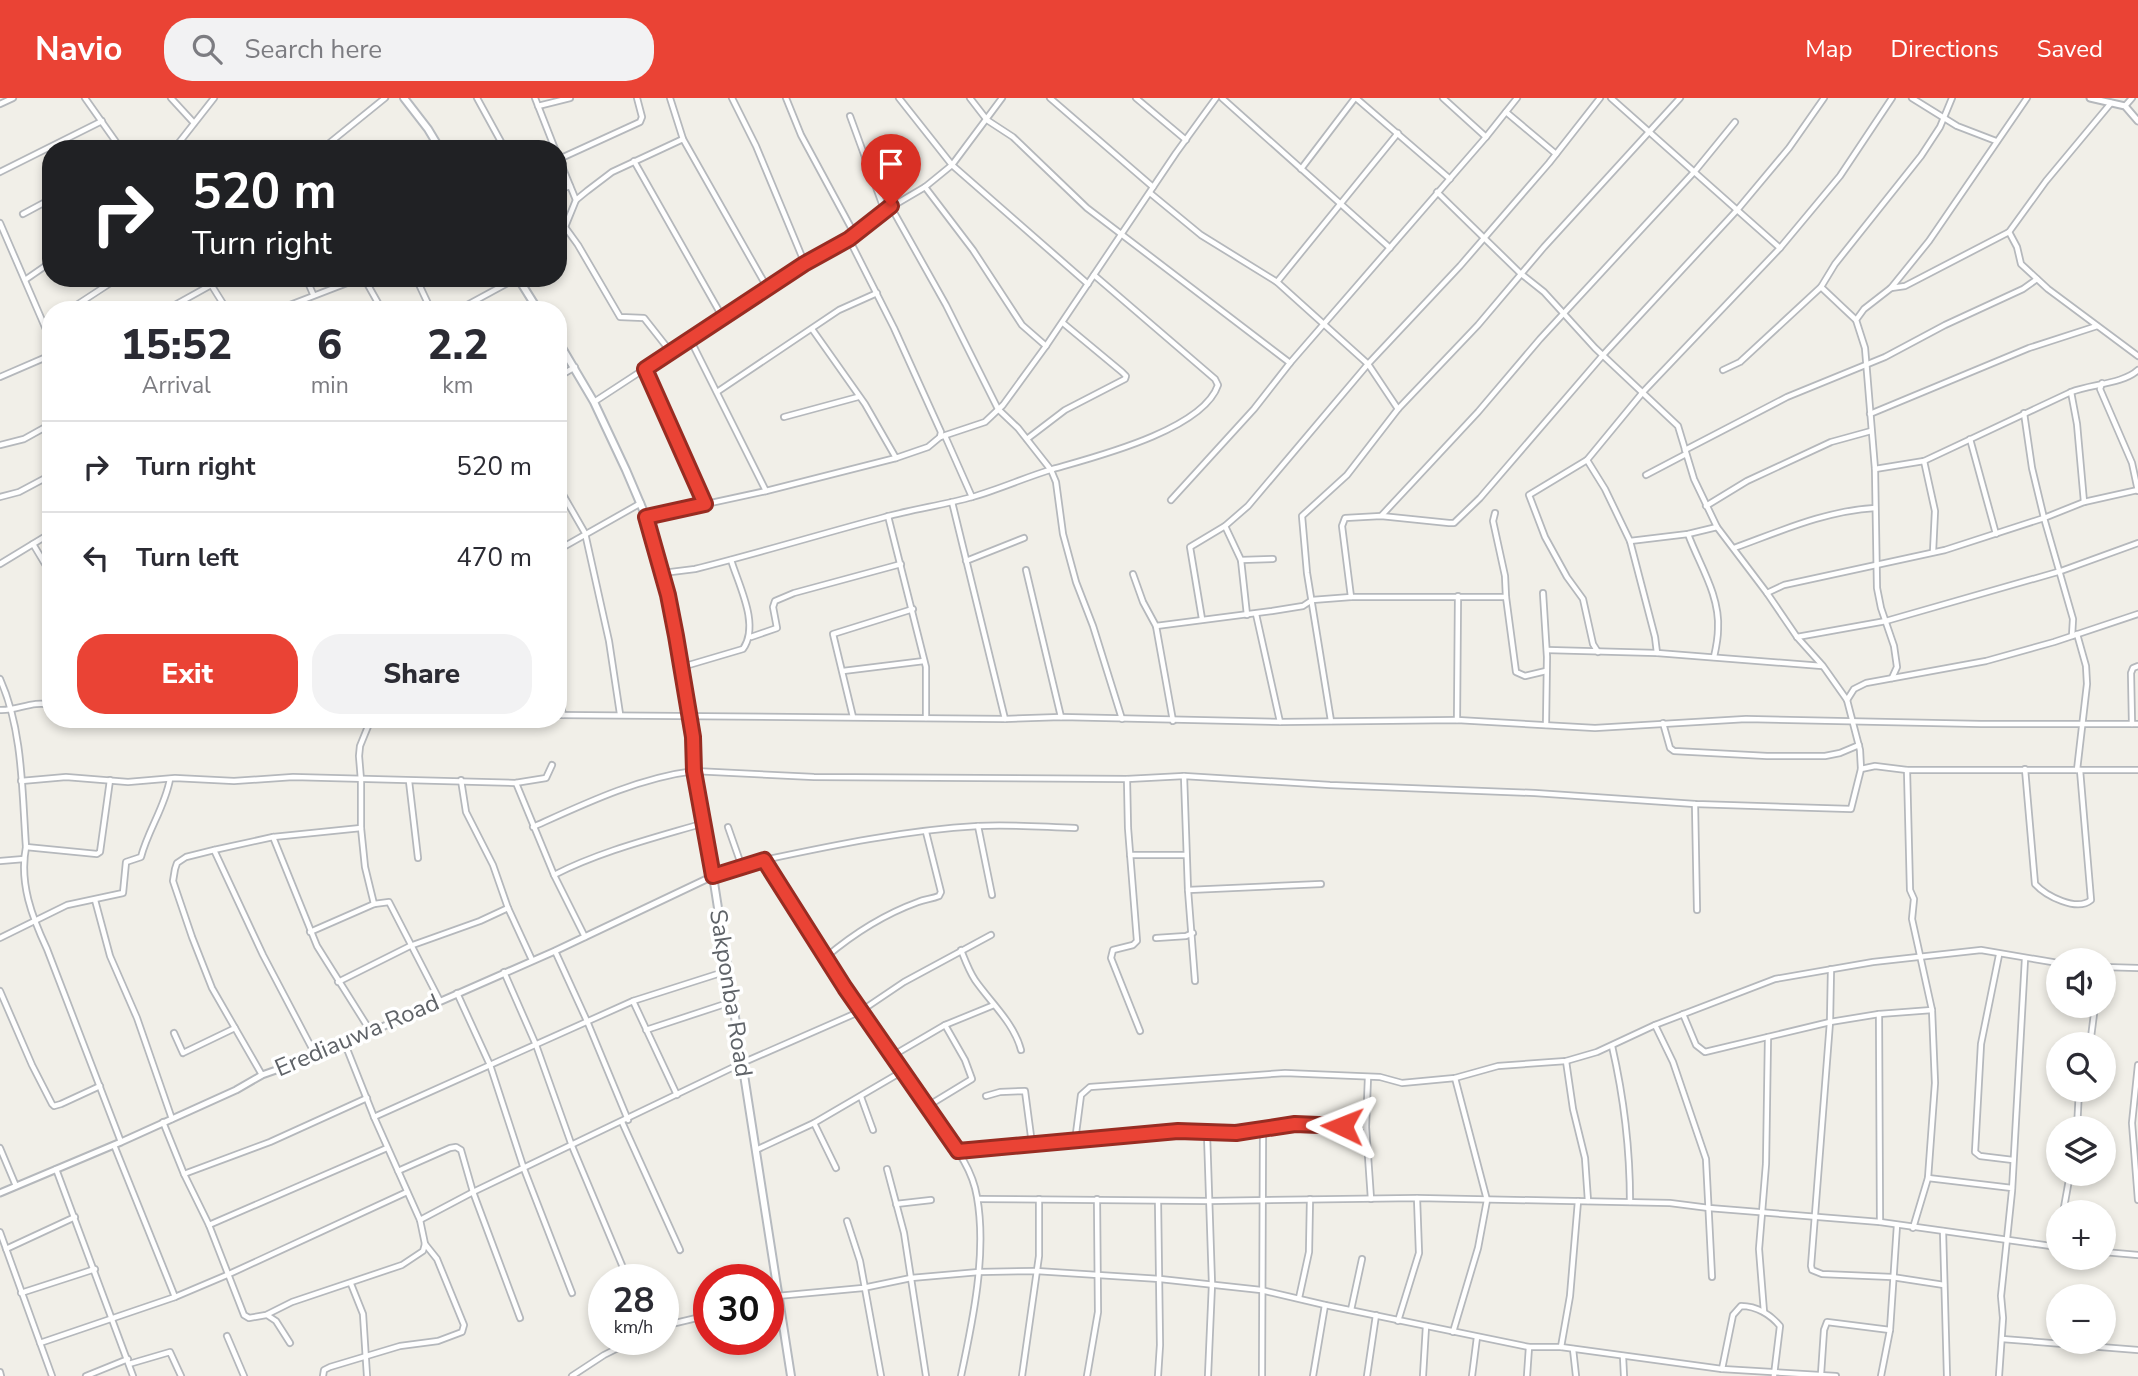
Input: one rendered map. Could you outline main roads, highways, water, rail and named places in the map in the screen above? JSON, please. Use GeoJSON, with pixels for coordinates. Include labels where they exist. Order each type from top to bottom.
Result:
{"type":"FeatureCollection","features":[{"type":"Feature","properties":{"kind":"main road"},"geometry":{"type":"LineString","coordinates":[[404,98],[435,140]]}},
{"type":"Feature","properties":{"kind":"main road","name":"Sakponba Road"},"geometry":{"type":"LineString","coordinates":[[567,355],[594,402],[641,503],[663,573],[682,667],[694,771],[713,876],[791,1376]]}}]}
